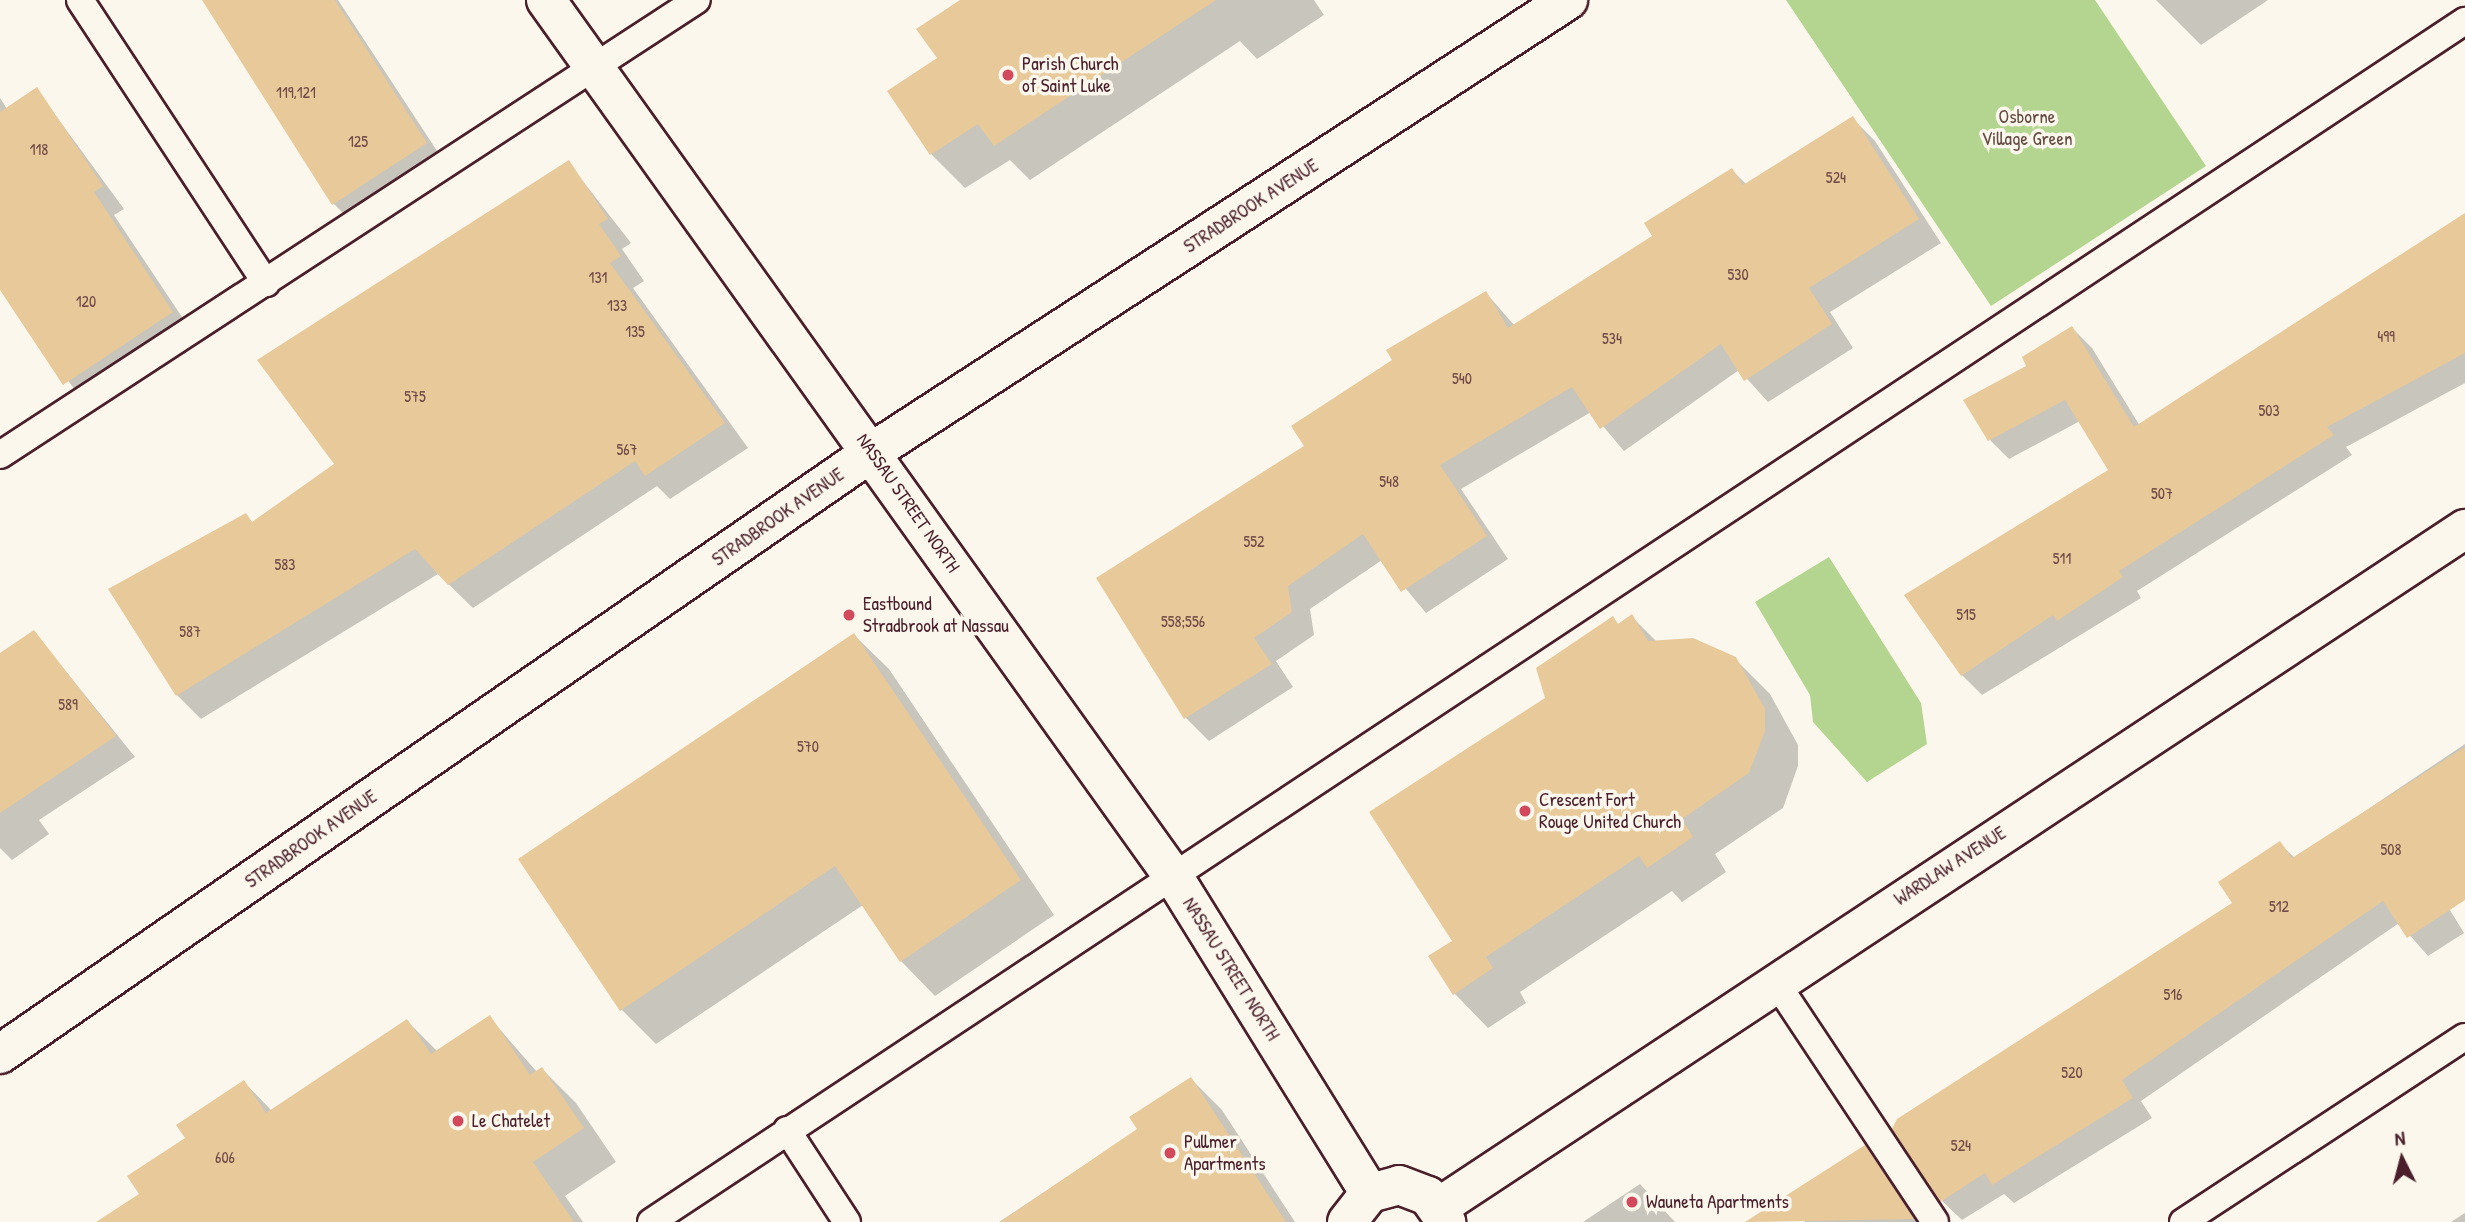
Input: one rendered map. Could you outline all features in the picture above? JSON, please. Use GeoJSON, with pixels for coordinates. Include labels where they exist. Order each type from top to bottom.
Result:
{"type":"FeatureCollection","features":[{"type":"Feature","properties":{"kind":"street","name":"NASSAU STREET NORTH"},"geometry":{"type":"LineString","coordinates":[[547,0],[1175,879],[1358,1207]]}},
{"type":"Feature","properties":{"kind":"street","name":"STRADBROOK AVENUE"},"geometry":{"type":"LineString","coordinates":[[0,1054],[872,452],[1568,0]]}},
{"type":"Feature","properties":{"kind":"street","name":"WARDLAW AVENUE"},"geometry":{"type":"LineString","coordinates":[[1442,1215],[1775,981],[2465,529]]}},
{"type":"Feature","properties":{"kind":"street"},"geometry":{"type":"LineString","coordinates":[[1358,1207],[1415,1188],[1442,1215]]}},
{"type":"Feature","properties":{"kind":"lane"},"geometry":{"type":"LineString","coordinates":[[80,0],[266,283]]}},
{"type":"Feature","properties":{"kind":"lane"},"geometry":{"type":"LineString","coordinates":[[0,455],[595,70],[697,0]]}},
{"type":"Feature","properties":{"kind":"lane"},"geometry":{"type":"LineString","coordinates":[[651,1222],[787,1130],[1175,879],[2465,21]]}},
{"type":"Feature","properties":{"kind":"lane"},"geometry":{"type":"LineString","coordinates":[[1775,981],[1935,1222]]}},
{"type":"Feature","properties":{"kind":"lane"},"geometry":{"type":"LineString","coordinates":[[2183,1222],[2465,1037]]}},
{"type":"Feature","properties":{"kind":"lane"},"geometry":{"type":"LineString","coordinates":[[787,1130],[848,1222]]}},
{"type":"Feature","properties":{"kind":"green space","name":"Osborne Village Green"},"geometry":{"type":"Polygon","coordinates":[[[1786,0],[2095,0],[2206,166],[1991,306],[1786,0]]]}},
{"type":"Feature","properties":{"kind":"green space"},"geometry":{"type":"Polygon","coordinates":[[[1829,557],[1921,703],[1927,744],[1867,782],[1813,722],[1810,695],[1755,602],[1829,557]]]}},
{"type":"Feature","properties":{"kind":"building"},"geometry":{"type":"Polygon","coordinates":[[[202,0],[335,0],[427,143],[332,205],[202,0]]]}},
{"type":"Feature","properties":{"kind":"building","name":"Parish Church of Saint Luke"},"geometry":{"type":"Polygon","coordinates":[[[960,0],[1216,0],[994,146],[978,124],[930,155],[887,91],[937,58],[916,29],[960,0]]]}},
{"type":"Feature","properties":{"kind":"building"},"geometry":{"type":"Polygon","coordinates":[[[37,87],[103,186],[94,192],[173,312],[63,385],[0,290],[0,112],[37,87]]]}},
{"type":"Feature","properties":{"kind":"building"},"geometry":{"type":"Polygon","coordinates":[[[1853,116],[1919,219],[1809,288],[1832,324],[1744,381],[1721,344],[1600,429],[1572,387],[1440,465],[1487,536],[1401,592],[1363,534],[1288,586],[1292,612],[1254,638],[1272,664],[1184,719],[1096,578],[1304,446],[1291,426],[1392,360],[1386,350],[1486,291],[1508,328],[1652,236],[1644,223],[1732,168],[1743,185],[1853,116]]]}},
{"type":"Feature","properties":{"kind":"building"},"geometry":{"type":"Polygon","coordinates":[[[569,160],[608,219],[599,224],[621,256],[610,263],[725,423],[645,476],[635,461],[448,585],[415,549],[176,696],[108,589],[246,513],[252,522],[334,464],[257,360],[569,160]]]}},
{"type":"Feature","properties":{"kind":"building"},"geometry":{"type":"Polygon","coordinates":[[[2465,213],[2465,353],[2327,427],[2334,435],[2119,571],[2123,577],[2057,621],[2053,615],[1961,676],[1904,595],[2108,470],[2065,400],[1988,441],[1963,400],[2026,366],[2022,357],[2072,326],[2134,427],[2465,213]]]}},
{"type":"Feature","properties":{"kind":"building","name":"Crescent Fort Rouge United Church"},"geometry":{"type":"Polygon","coordinates":[[[1632,614],[1648,641],[1693,638],[1736,657],[1765,709],[1765,731],[1749,773],[1682,819],[1693,837],[1647,868],[1639,856],[1486,957],[1493,968],[1453,995],[1428,956],[1452,941],[1369,812],[1545,698],[1536,668],[1613,616],[1618,624],[1632,614]]]}},
{"type":"Feature","properties":{"kind":"building"},"geometry":{"type":"Polygon","coordinates":[[[34,630],[116,736],[0,813],[0,653],[34,630]]]}},
{"type":"Feature","properties":{"kind":"building"},"geometry":{"type":"Polygon","coordinates":[[[854,633],[1021,880],[900,962],[835,866],[620,1011],[518,859],[854,633]]]}},
{"type":"Feature","properties":{"kind":"building"},"geometry":{"type":"Polygon","coordinates":[[[2465,747],[2465,900],[2407,938],[2383,901],[2122,1080],[2133,1098],[1992,1185],[1985,1173],[1940,1202],[1892,1129],[1897,1119],[2232,903],[2218,882],[2280,841],[2292,858],[2465,747]]]}},
{"type":"Feature","properties":{"kind":"building","name":"Le Chatelet"},"geometry":{"type":"Polygon","coordinates":[[[490,1015],[530,1075],[542,1067],[584,1128],[533,1162],[574,1222],[96,1222],[139,1194],[127,1176],[185,1138],[176,1125],[244,1080],[266,1113],[407,1019],[431,1054],[490,1015]]]}},
{"type":"Feature","properties":{"kind":"building","name":"Pullmer Apartments"},"geometry":{"type":"Polygon","coordinates":[[[1191,1077],[1286,1222],[1000,1222],[1137,1129],[1129,1117],[1191,1077]]]}},
{"type":"Feature","properties":{"kind":"building"},"geometry":{"type":"Polygon","coordinates":[[[1865,1145],[1914,1219],[1745,1222],[1865,1145]]]}},
{"type":"Feature","properties":{"kind":"place","name":"Parish Church of Saint Luke"},"geometry":{"type":"Point","coordinates":[1008,75]}},
{"type":"Feature","properties":{"kind":"place","name":"Eastbound Stradbrook at Nassau"},"geometry":{"type":"Point","coordinates":[849,615]}},
{"type":"Feature","properties":{"kind":"place","name":"Crescent Fort Rouge United Church"},"geometry":{"type":"Point","coordinates":[1525,811]}},
{"type":"Feature","properties":{"kind":"place","name":"Le Chatelet"},"geometry":{"type":"Point","coordinates":[458,1121]}},
{"type":"Feature","properties":{"kind":"place","name":"Pullmer Apartments"},"geometry":{"type":"Point","coordinates":[1170,1153]}},
{"type":"Feature","properties":{"kind":"place","name":"Wauneta Apartments"},"geometry":{"type":"Point","coordinates":[1632,1202]}}]}
